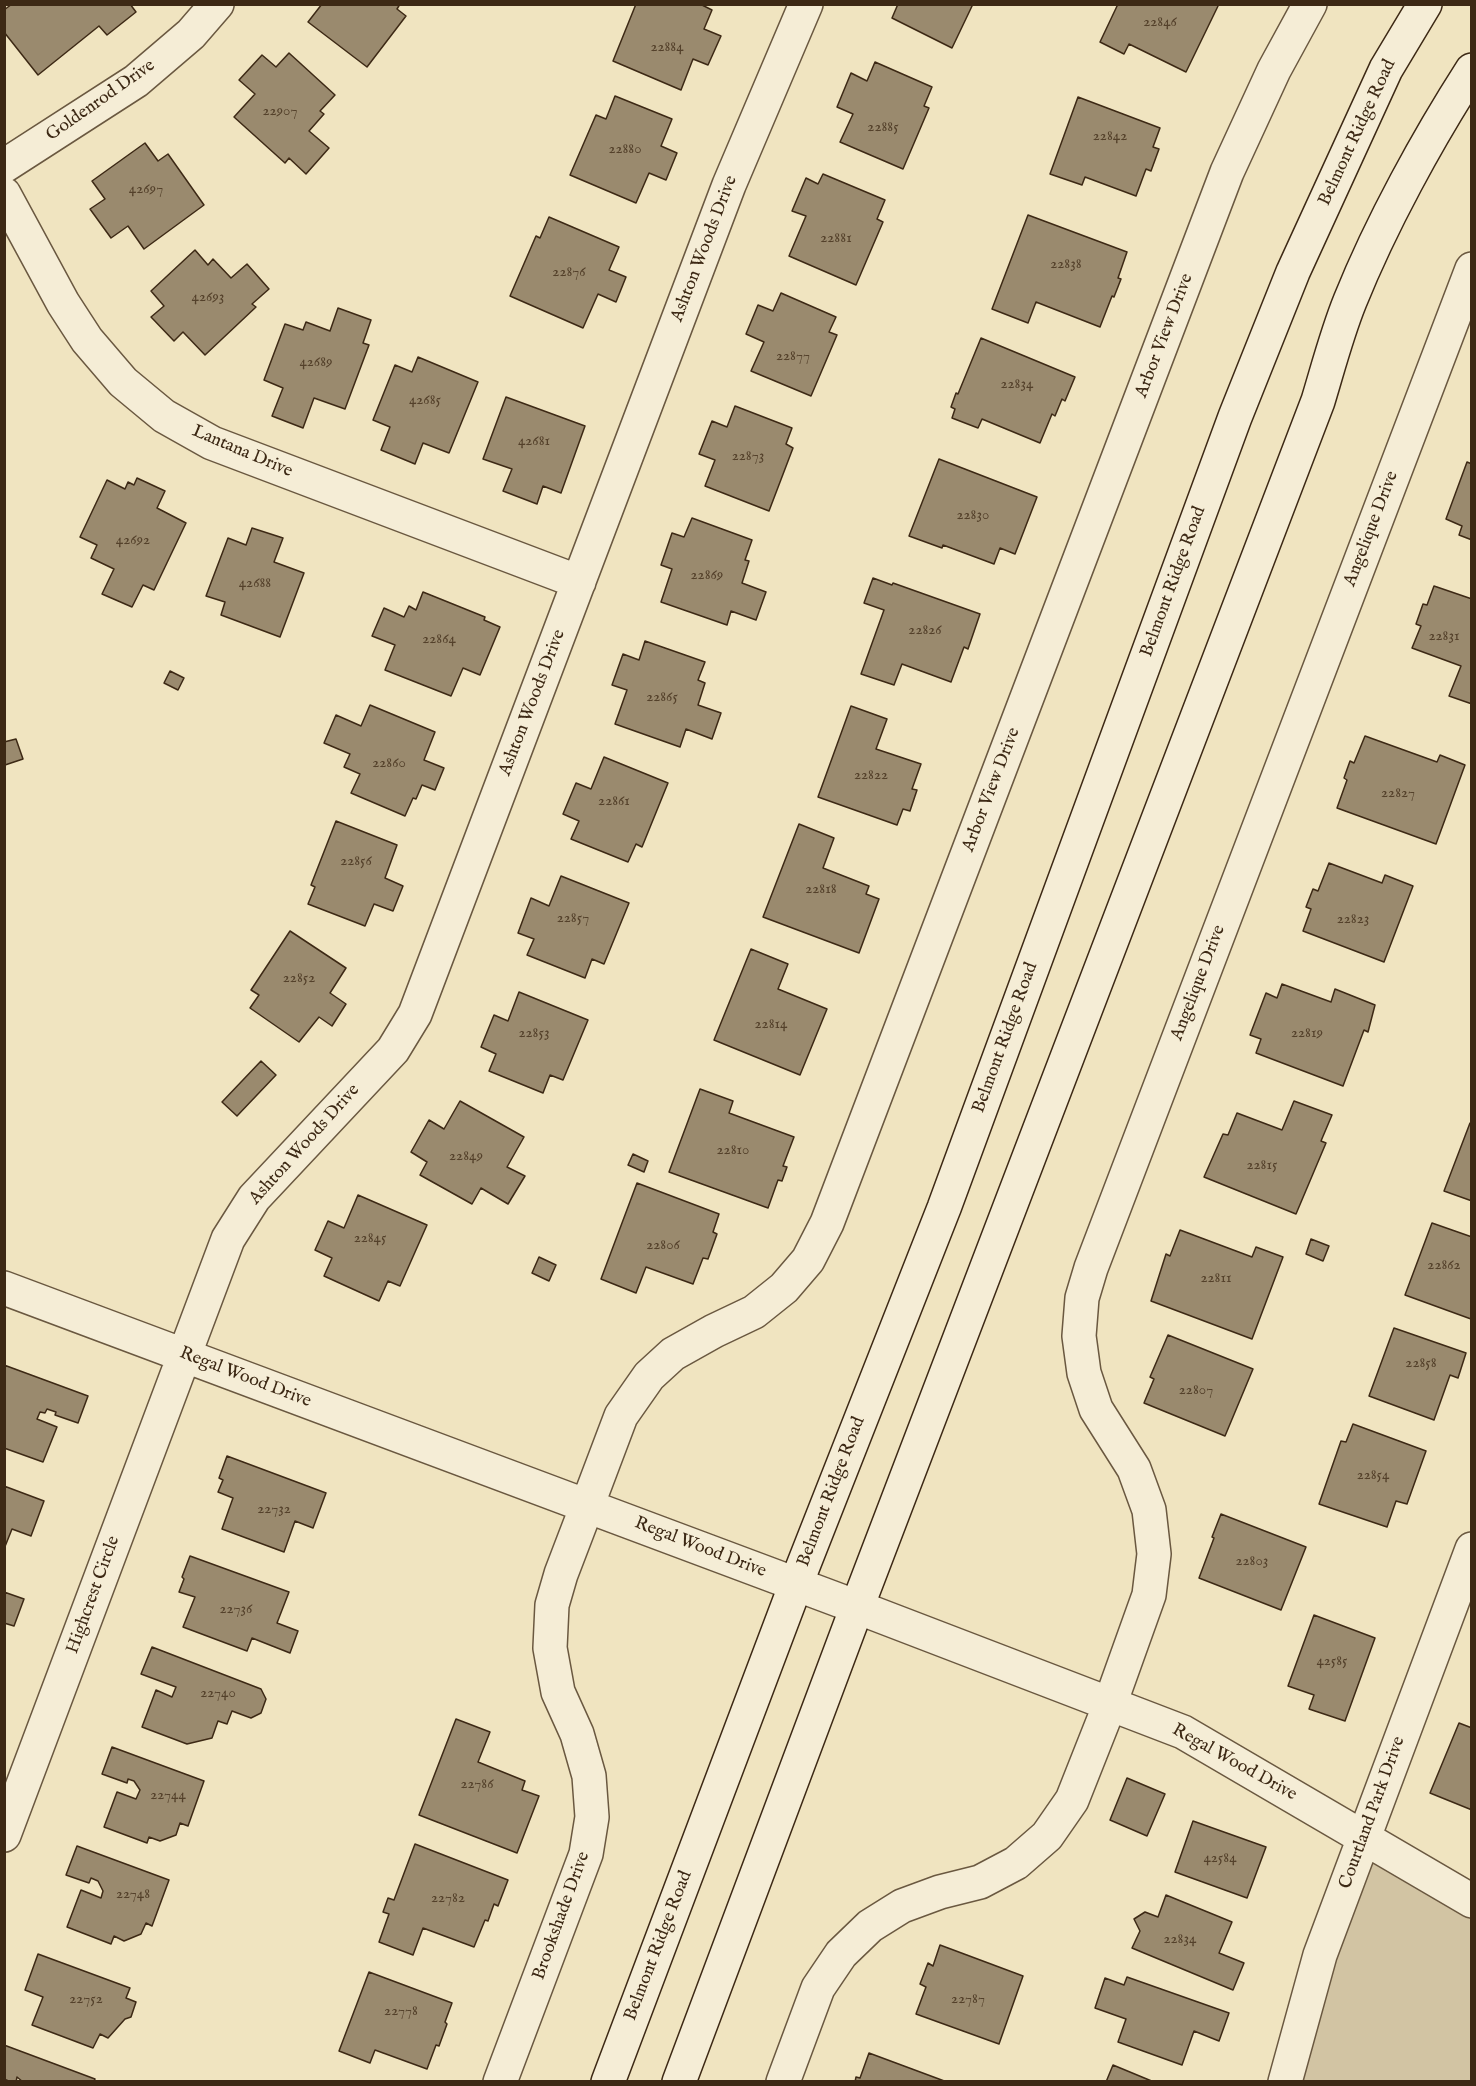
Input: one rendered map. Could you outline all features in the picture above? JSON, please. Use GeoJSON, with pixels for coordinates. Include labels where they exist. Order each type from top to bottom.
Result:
{"type":"FeatureCollection","features":[{"type":"Feature","properties":{"kind":"street","name":"Goldenrod Drive"},"geometry":{"type":"LineString","coordinates":[[4,166],[136,81],[190,34],[217,4]]}},
{"type":"Feature","properties":{"kind":"street","name":"Ashton Woods Drive"},"geometry":{"type":"LineString","coordinates":[[184,1355],[228,1239],[254,1198],[393,1050],[415,1014],[729,185],[806,4]]}},
{"type":"Feature","properties":{"kind":"street","name":"Arbor View Drive"},"geometry":{"type":"LineString","coordinates":[[587,1506],[621,1416],[650,1376],[673,1354],[714,1330],[754,1312],[784,1288],[808,1260],[827,1223],[1227,172],[1274,70],[1310,4]]}},
{"type":"Feature","properties":{"kind":"street","name":"Belmont Ridge Road"},"geometry":{"type":"LineString","coordinates":[[608,2082],[796,1584],[944,1208],[1239,407],[1293,272],[1386,69],[1425,4]]}},
{"type":"Feature","properties":{"kind":"street"},"geometry":{"type":"LineString","coordinates":[[679,2082],[857,1607],[1305,434],[1349,302],[1388,218],[1449,105],[1472,70]]}},
{"type":"Feature","properties":{"kind":"street","name":"Lantana Drive"},"geometry":{"type":"LineString","coordinates":[[4,194],[63,303],[87,340],[123,382],[164,416],[212,443],[579,582]]}},
{"type":"Feature","properties":{"kind":"street","name":"Angelique Drive"},"geometry":{"type":"LineString","coordinates":[[783,2082],[818,1988],[840,1954],[870,1926],[902,1906],[940,1892],[980,1882],[1016,1863],[1047,1836],[1072,1800],[1110,1704],[1149,1595],[1154,1554],[1149,1510],[1134,1469],[1096,1409],[1084,1373],[1079,1336],[1082,1298],[1095,1257],[1472,268]]}},
{"type":"Feature","properties":{"kind":"street","name":"Regal Wood Drive"},"geometry":{"type":"LineString","coordinates":[[4,1288],[796,1584],[1183,1732],[1472,1901]]}},
{"type":"Feature","properties":{"kind":"street","name":"Highcrest Circle"},"geometry":{"type":"LineString","coordinates":[[4,1835],[184,1355]]}},
{"type":"Feature","properties":{"kind":"street","name":"Brookshade Drive"},"geometry":{"type":"LineString","coordinates":[[500,2082],[586,1854],[591,1826],[589,1776],[577,1734],[558,1692],[550,1648],[552,1605],[561,1574],[587,1506]]}},
{"type":"Feature","properties":{"kind":"street","name":"Courtland Park Drive"},"geometry":{"type":"LineString","coordinates":[[1285,2082],[1320,1955],[1472,1549]]}},
{"type":"Feature","properties":{"kind":"shaded area"},"geometry":{"type":"Polygon","coordinates":[[[1364,1837],[1471,1901],[1471,2081],[1285,2082],[1364,1837]]]}},
{"type":"Feature","properties":{"kind":"building"},"geometry":{"type":"Polygon","coordinates":[[[12,4],[130,4],[136,12],[107,35],[99,26],[38,75],[4,32],[4,10],[12,4]]]}},
{"type":"Feature","properties":{"kind":"building"},"geometry":{"type":"Polygon","coordinates":[[[322,4],[400,4],[397,9],[406,16],[367,67],[308,22],[322,4]]]}},
{"type":"Feature","properties":{"kind":"building"},"geometry":{"type":"Polygon","coordinates":[[[636,4],[700,4],[712,10],[704,29],[721,36],[708,65],[693,59],[681,90],[613,61],[636,4]]]}},
{"type":"Feature","properties":{"kind":"building"},"geometry":{"type":"Polygon","coordinates":[[[898,4],[973,4],[952,48],[892,18],[898,4]]]}},
{"type":"Feature","properties":{"kind":"building"},"geometry":{"type":"Polygon","coordinates":[[[1118,4],[1219,4],[1186,72],[1129,44],[1124,54],[1100,42],[1118,4]]]}},
{"type":"Feature","properties":{"kind":"building"},"geometry":{"type":"Polygon","coordinates":[[[289,53],[335,95],[320,111],[324,114],[309,131],[329,148],[306,174],[289,158],[285,163],[234,117],[255,94],[239,80],[262,55],[276,67],[289,53]]]}},
{"type":"Feature","properties":{"kind":"building"},"geometry":{"type":"Polygon","coordinates":[[[875,62],[932,87],[924,106],[929,108],[903,169],[840,142],[853,114],[837,107],[851,73],[867,81],[875,62]]]}},
{"type":"Feature","properties":{"kind":"building"},"geometry":{"type":"Polygon","coordinates":[[[615,96],[672,119],[661,146],[677,153],[666,180],[649,173],[636,203],[570,175],[596,115],[606,119],[615,96]]]}},
{"type":"Feature","properties":{"kind":"building"},"geometry":{"type":"Polygon","coordinates":[[[1078,97],[1160,128],[1153,147],[1159,149],[1151,171],[1146,169],[1136,196],[1085,177],[1082,185],[1050,174],[1078,97]]]}},
{"type":"Feature","properties":{"kind":"building"},"geometry":{"type":"Polygon","coordinates":[[[145,143],[158,161],[168,154],[204,205],[144,249],[128,226],[111,238],[90,209],[105,199],[92,181],[145,143]]]}},
{"type":"Feature","properties":{"kind":"building"},"geometry":{"type":"Polygon","coordinates":[[[823,174],[885,200],[877,219],[883,222],[856,285],[789,256],[806,216],[792,211],[806,178],[818,184],[823,174]]]}},
{"type":"Feature","properties":{"kind":"building"},"geometry":{"type":"Polygon","coordinates":[[[1028,215],[1127,252],[1118,278],[1121,279],[1100,327],[1036,302],[1028,323],[992,309],[1028,215]]]}},
{"type":"Feature","properties":{"kind":"building"},"geometry":{"type":"Polygon","coordinates":[[[549,217],[619,247],[609,270],[626,277],[616,302],[598,294],[583,328],[510,296],[536,236],[540,238],[549,217]]]}},
{"type":"Feature","properties":{"kind":"building"},"geometry":{"type":"Polygon","coordinates":[[[195,250],[208,265],[213,259],[231,278],[247,264],[269,289],[252,304],[256,307],[205,355],[183,332],[174,341],[151,317],[164,306],[151,291],[195,250]]]}},
{"type":"Feature","properties":{"kind":"building"},"geometry":{"type":"Polygon","coordinates":[[[781,293],[836,317],[829,332],[837,335],[811,396],[751,371],[764,342],[746,334],[758,305],[773,311],[781,293]]]}},
{"type":"Feature","properties":{"kind":"building"},"geometry":{"type":"Polygon","coordinates":[[[338,308],[371,320],[363,343],[369,345],[345,409],[314,398],[303,428],[272,416],[283,388],[264,380],[285,324],[303,330],[306,322],[330,331],[338,308]]]}},
{"type":"Feature","properties":{"kind":"building"},"geometry":{"type":"Polygon","coordinates":[[[981,338],[1075,377],[1065,401],[1062,399],[1055,416],[1052,414],[1040,443],[982,419],[978,428],[952,418],[955,409],[951,407],[956,393],[958,394],[981,338]]]}},
{"type":"Feature","properties":{"kind":"building"},"geometry":{"type":"Polygon","coordinates":[[[418,357],[478,382],[449,453],[423,443],[415,464],[381,450],[390,427],[373,420],[395,365],[412,372],[418,357]]]}},
{"type":"Feature","properties":{"kind":"building"},"geometry":{"type":"Polygon","coordinates":[[[506,397],[585,426],[561,493],[543,486],[537,504],[503,491],[512,469],[483,459],[506,397]]]}},
{"type":"Feature","properties":{"kind":"building"},"geometry":{"type":"Polygon","coordinates":[[[735,406],[792,428],[786,444],[793,448],[769,511],[705,486],[715,460],[699,454],[712,421],[727,427],[735,406]]]}},
{"type":"Feature","properties":{"kind":"building"},"geometry":{"type":"Polygon","coordinates":[[[939,459],[1037,497],[1015,554],[1000,548],[994,564],[943,545],[942,548],[909,536],[939,459]]]}},
{"type":"Feature","properties":{"kind":"building"},"geometry":{"type":"Polygon","coordinates":[[[1467,462],[1472,464],[1472,540],[1459,535],[1462,526],[1446,519],[1467,462]]]}},
{"type":"Feature","properties":{"kind":"building"},"geometry":{"type":"Polygon","coordinates":[[[137,478],[165,491],[157,508],[186,523],[154,590],[143,585],[132,607],[102,594],[114,569],[91,558],[97,545],[80,537],[107,480],[125,489],[128,482],[134,485],[137,478]]]}},
{"type":"Feature","properties":{"kind":"building"},"geometry":{"type":"Polygon","coordinates":[[[692,518],[752,540],[745,560],[749,561],[742,583],[766,592],[756,620],[731,611],[727,625],[661,602],[672,569],[661,565],[672,533],[684,537],[692,518]]]}},
{"type":"Feature","properties":{"kind":"building"},"geometry":{"type":"Polygon","coordinates":[[[252,528],[283,538],[274,562],[304,573],[280,637],[221,615],[225,602],[206,596],[228,538],[246,545],[252,528]]]}},
{"type":"Feature","properties":{"kind":"building"},"geometry":{"type":"Polygon","coordinates":[[[873,578],[980,614],[968,649],[964,647],[951,682],[902,664],[894,685],[861,674],[884,610],[864,603],[873,578]]]}},
{"type":"Feature","properties":{"kind":"building"},"geometry":{"type":"Polygon","coordinates":[[[1434,586],[1472,599],[1472,704],[1449,696],[1461,666],[1412,648],[1421,626],[1416,624],[1423,604],[1427,605],[1434,586]]]}},
{"type":"Feature","properties":{"kind":"building"},"geometry":{"type":"Polygon","coordinates":[[[423,592],[485,617],[484,620],[500,627],[480,675],[463,668],[451,696],[385,670],[395,645],[372,636],[384,608],[404,617],[409,606],[416,610],[423,592]]]}},
{"type":"Feature","properties":{"kind":"building"},"geometry":{"type":"Polygon","coordinates":[[[645,641],[705,662],[698,680],[705,683],[698,705],[721,713],[712,739],[686,729],[680,747],[615,724],[627,690],[612,685],[623,654],[639,660],[645,641]]]}},
{"type":"Feature","properties":{"kind":"building"},"geometry":{"type":"Polygon","coordinates":[[[170,671],[184,678],[178,690],[164,683],[170,671]]]}},
{"type":"Feature","properties":{"kind":"building"},"geometry":{"type":"Polygon","coordinates":[[[370,705],[435,732],[424,760],[444,768],[435,790],[422,785],[405,816],[351,793],[360,774],[344,767],[350,754],[324,743],[336,715],[361,726],[370,705]]]}},
{"type":"Feature","properties":{"kind":"building"},"geometry":{"type":"Polygon","coordinates":[[[851,706],[887,719],[876,749],[921,764],[912,789],[917,790],[910,811],[903,809],[897,825],[818,797],[851,706]]]}},
{"type":"Feature","properties":{"kind":"building"},"geometry":{"type":"Polygon","coordinates":[[[1365,736],[1437,762],[1440,755],[1465,765],[1436,844],[1337,808],[1347,780],[1344,778],[1350,761],[1354,763],[1365,736]]]}},
{"type":"Feature","properties":{"kind":"building"},"geometry":{"type":"Polygon","coordinates":[[[16,739],[23,759],[5,765],[4,742],[16,739]]]}},
{"type":"Feature","properties":{"kind":"building"},"geometry":{"type":"Polygon","coordinates":[[[604,757],[668,783],[642,847],[636,844],[628,862],[571,839],[579,821],[563,814],[576,783],[591,789],[604,757]]]}},
{"type":"Feature","properties":{"kind":"building"},"geometry":{"type":"Polygon","coordinates":[[[336,821],[397,845],[385,878],[403,886],[393,911],[374,904],[365,926],[308,904],[315,887],[311,885],[336,821]]]}},
{"type":"Feature","properties":{"kind":"building"},"geometry":{"type":"Polygon","coordinates":[[[799,824],[834,838],[823,868],[869,886],[866,894],[879,899],[859,953],[763,917],[799,824]]]}},
{"type":"Feature","properties":{"kind":"building"},"geometry":{"type":"Polygon","coordinates":[[[1329,863],[1382,883],[1385,875],[1413,886],[1384,962],[1303,931],[1311,909],[1306,907],[1313,889],[1318,891],[1329,863]]]}},
{"type":"Feature","properties":{"kind":"building"},"geometry":{"type":"Polygon","coordinates":[[[561,876],[629,903],[604,964],[592,959],[585,978],[527,955],[534,939],[518,933],[531,898],[549,906],[561,876]]]}},
{"type":"Feature","properties":{"kind":"building"},"geometry":{"type":"Polygon","coordinates":[[[290,931],[346,968],[330,993],[346,1004],[332,1026],[319,1017],[299,1042],[250,1008],[259,995],[251,990],[290,931]]]}},
{"type":"Feature","properties":{"kind":"building"},"geometry":{"type":"Polygon","coordinates":[[[751,949],[788,964],[778,989],[827,1009],[800,1075],[714,1040],[751,949]]]}},
{"type":"Feature","properties":{"kind":"building"},"geometry":{"type":"Polygon","coordinates":[[[1282,984],[1331,1002],[1335,989],[1375,1005],[1368,1032],[1364,1030],[1343,1086],[1256,1053],[1261,1039],[1250,1035],[1266,993],[1277,998],[1282,984]]]}},
{"type":"Feature","properties":{"kind":"building"},"geometry":{"type":"Polygon","coordinates":[[[519,992],[588,1020],[563,1080],[550,1075],[543,1093],[489,1071],[496,1054],[481,1047],[494,1015],[508,1021],[519,992]]]}},
{"type":"Feature","properties":{"kind":"building"},"geometry":{"type":"Polygon","coordinates":[[[261,1061],[276,1075],[237,1116],[222,1102],[261,1061]]]}},
{"type":"Feature","properties":{"kind":"building"},"geometry":{"type":"Polygon","coordinates":[[[700,1089],[733,1101],[729,1113],[794,1137],[783,1166],[787,1167],[782,1181],[778,1180],[768,1208],[669,1172],[700,1089]]]}},
{"type":"Feature","properties":{"kind":"building"},"geometry":{"type":"Polygon","coordinates":[[[460,1101],[524,1137],[507,1167],[525,1176],[508,1204],[481,1188],[472,1204],[420,1175],[427,1162],[411,1152],[429,1120],[444,1129],[460,1101]]]}},
{"type":"Feature","properties":{"kind":"building"},"geometry":{"type":"Polygon","coordinates":[[[1294,1101],[1332,1115],[1321,1141],[1326,1143],[1296,1214],[1204,1177],[1223,1134],[1228,1135],[1237,1113],[1282,1130],[1294,1101]]]}},
{"type":"Feature","properties":{"kind":"building"},"geometry":{"type":"Polygon","coordinates":[[[1470,1123],[1472,1123],[1472,1201],[1444,1191],[1470,1123]]]}},
{"type":"Feature","properties":{"kind":"building"},"geometry":{"type":"Polygon","coordinates":[[[633,1154],[648,1161],[644,1172],[628,1165],[633,1154]]]}},
{"type":"Feature","properties":{"kind":"building"},"geometry":{"type":"Polygon","coordinates":[[[637,1183],[719,1214],[713,1232],[717,1234],[708,1259],[703,1258],[693,1284],[646,1267],[636,1293],[601,1279],[637,1183]]]}},
{"type":"Feature","properties":{"kind":"building"},"geometry":{"type":"Polygon","coordinates":[[[358,1195],[427,1225],[400,1286],[388,1281],[379,1301],[324,1276],[332,1258],[315,1250],[328,1221],[344,1228],[358,1195]]]}},
{"type":"Feature","properties":{"kind":"building"},"geometry":{"type":"Polygon","coordinates":[[[1432,1223],[1472,1237],[1471,1319],[1405,1295],[1432,1223]]]}},
{"type":"Feature","properties":{"kind":"building"},"geometry":{"type":"Polygon","coordinates":[[[1180,1230],[1252,1257],[1256,1247],[1283,1257],[1252,1339],[1151,1301],[1166,1254],[1170,1256],[1180,1230]]]}},
{"type":"Feature","properties":{"kind":"building"},"geometry":{"type":"Polygon","coordinates":[[[1311,1239],[1329,1246],[1323,1261],[1306,1254],[1311,1239]]]}},
{"type":"Feature","properties":{"kind":"building"},"geometry":{"type":"Polygon","coordinates":[[[539,1257],[556,1265],[549,1281],[532,1273],[539,1257]]]}},
{"type":"Feature","properties":{"kind":"building"},"geometry":{"type":"Polygon","coordinates":[[[1394,1328],[1466,1353],[1458,1378],[1450,1375],[1434,1420],[1369,1396],[1394,1328]]]}},
{"type":"Feature","properties":{"kind":"building"},"geometry":{"type":"Polygon","coordinates":[[[1168,1335],[1253,1369],[1225,1436],[1144,1403],[1154,1379],[1150,1377],[1168,1335]]]}},
{"type":"Feature","properties":{"kind":"building"},"geometry":{"type":"Polygon","coordinates":[[[4,1365],[88,1396],[78,1423],[55,1415],[56,1412],[47,1409],[45,1413],[40,1412],[37,1419],[57,1427],[43,1462],[4,1448],[4,1365]]]}},
{"type":"Feature","properties":{"kind":"building"},"geometry":{"type":"Polygon","coordinates":[[[1353,1424],[1426,1451],[1407,1504],[1396,1501],[1387,1527],[1319,1504],[1341,1441],[1346,1442],[1353,1424]]]}},
{"type":"Feature","properties":{"kind":"building"},"geometry":{"type":"Polygon","coordinates":[[[227,1456],[326,1493],[313,1528],[295,1521],[284,1552],[222,1529],[233,1498],[218,1492],[223,1480],[219,1478],[227,1456]]]}},
{"type":"Feature","properties":{"kind":"building"},"geometry":{"type":"Polygon","coordinates":[[[4,1486],[44,1501],[31,1536],[12,1529],[4,1549],[4,1486]]]}},
{"type":"Feature","properties":{"kind":"building"},"geometry":{"type":"Polygon","coordinates":[[[1221,1514],[1306,1547],[1281,1610],[1199,1578],[1221,1514]]]}},
{"type":"Feature","properties":{"kind":"building"},"geometry":{"type":"Polygon","coordinates":[[[190,1556],[289,1592],[277,1623],[298,1631],[290,1653],[252,1638],[247,1651],[183,1627],[195,1597],[179,1592],[190,1556]]]}},
{"type":"Feature","properties":{"kind":"building"},"geometry":{"type":"Polygon","coordinates":[[[4,1592],[24,1599],[14,1626],[4,1623],[4,1592]]]}},
{"type":"Feature","properties":{"kind":"building"},"geometry":{"type":"Polygon","coordinates":[[[1314,1615],[1375,1638],[1345,1721],[1309,1709],[1314,1695],[1288,1686],[1314,1615]]]}},
{"type":"Feature","properties":{"kind":"building"},"geometry":{"type":"Polygon","coordinates":[[[152,1647],[261,1689],[266,1699],[261,1713],[251,1718],[232,1711],[227,1724],[218,1721],[212,1738],[187,1744],[142,1727],[156,1690],[172,1697],[176,1687],[141,1674],[152,1647]]]}},
{"type":"Feature","properties":{"kind":"building"},"geometry":{"type":"Polygon","coordinates":[[[456,1719],[490,1732],[478,1762],[525,1781],[522,1790],[539,1796],[517,1853],[419,1815],[456,1719]]]}},
{"type":"Feature","properties":{"kind":"building"},"geometry":{"type":"Polygon","coordinates":[[[1459,1723],[1472,1728],[1472,1810],[1430,1793],[1459,1723]]]}},
{"type":"Feature","properties":{"kind":"building"},"geometry":{"type":"Polygon","coordinates":[[[112,1747],[204,1781],[188,1826],[180,1823],[176,1835],[160,1841],[149,1837],[147,1843],[104,1827],[117,1792],[136,1799],[140,1790],[134,1781],[128,1779],[127,1783],[102,1774],[112,1747]]]}},
{"type":"Feature","properties":{"kind":"building"},"geometry":{"type":"Polygon","coordinates":[[[1127,1778],[1165,1794],[1147,1836],[1110,1820],[1127,1778]]]}},
{"type":"Feature","properties":{"kind":"building"},"geometry":{"type":"Polygon","coordinates":[[[1193,1821],[1266,1847],[1247,1898],[1175,1872],[1193,1821]]]}},
{"type":"Feature","properties":{"kind":"building"},"geometry":{"type":"Polygon","coordinates":[[[415,1844],[508,1880],[498,1906],[494,1904],[474,1947],[423,1928],[413,1955],[379,1942],[389,1914],[383,1912],[388,1898],[394,1900],[415,1844]]]}},
{"type":"Feature","properties":{"kind":"building"},"geometry":{"type":"Polygon","coordinates":[[[77,1846],[169,1880],[152,1926],[146,1923],[141,1934],[124,1941],[114,1936],[111,1944],[67,1927],[81,1890],[101,1898],[103,1891],[98,1881],[91,1878],[89,1883],[66,1875],[77,1846]]]}},
{"type":"Feature","properties":{"kind":"building"},"geometry":{"type":"Polygon","coordinates":[[[1166,1895],[1232,1922],[1219,1953],[1244,1963],[1233,1990],[1132,1948],[1140,1931],[1134,1919],[1145,1912],[1158,1917],[1166,1895]]]}},
{"type":"Feature","properties":{"kind":"building"},"geometry":{"type":"Polygon","coordinates":[[[940,1945],[1023,1976],[999,2044],[916,2014],[926,1987],[920,1984],[928,1963],[933,1966],[940,1945]]]}},
{"type":"Feature","properties":{"kind":"building"},"geometry":{"type":"Polygon","coordinates":[[[38,1954],[130,1988],[126,1998],[136,2002],[131,2017],[125,2019],[108,2038],[100,2034],[93,2048],[32,2025],[43,1997],[25,1990],[38,1954]]]}},
{"type":"Feature","properties":{"kind":"building"},"geometry":{"type":"Polygon","coordinates":[[[369,1972],[452,2003],[439,2046],[436,2045],[427,2069],[375,2050],[370,2063],[339,2051],[369,1972]]]}},
{"type":"Feature","properties":{"kind":"building"},"geometry":{"type":"Polygon","coordinates":[[[1127,1977],[1229,2013],[1219,2041],[1194,2031],[1182,2065],[1118,2042],[1126,2019],[1095,2008],[1105,1978],[1124,1985],[1127,1977]]]}},
{"type":"Feature","properties":{"kind":"building"},"geometry":{"type":"Polygon","coordinates":[[[4,2045],[95,2079],[94,2082],[23,2082],[17,2077],[16,2082],[11,2082],[4,2079],[4,2045]]]}},
{"type":"Feature","properties":{"kind":"building"},"geometry":{"type":"Polygon","coordinates":[[[869,2053],[947,2082],[855,2082],[856,2077],[860,2078],[869,2053]]]}},
{"type":"Feature","properties":{"kind":"building"},"geometry":{"type":"Polygon","coordinates":[[[1113,2065],[1154,2082],[1106,2082],[1113,2065]]]}}]}
